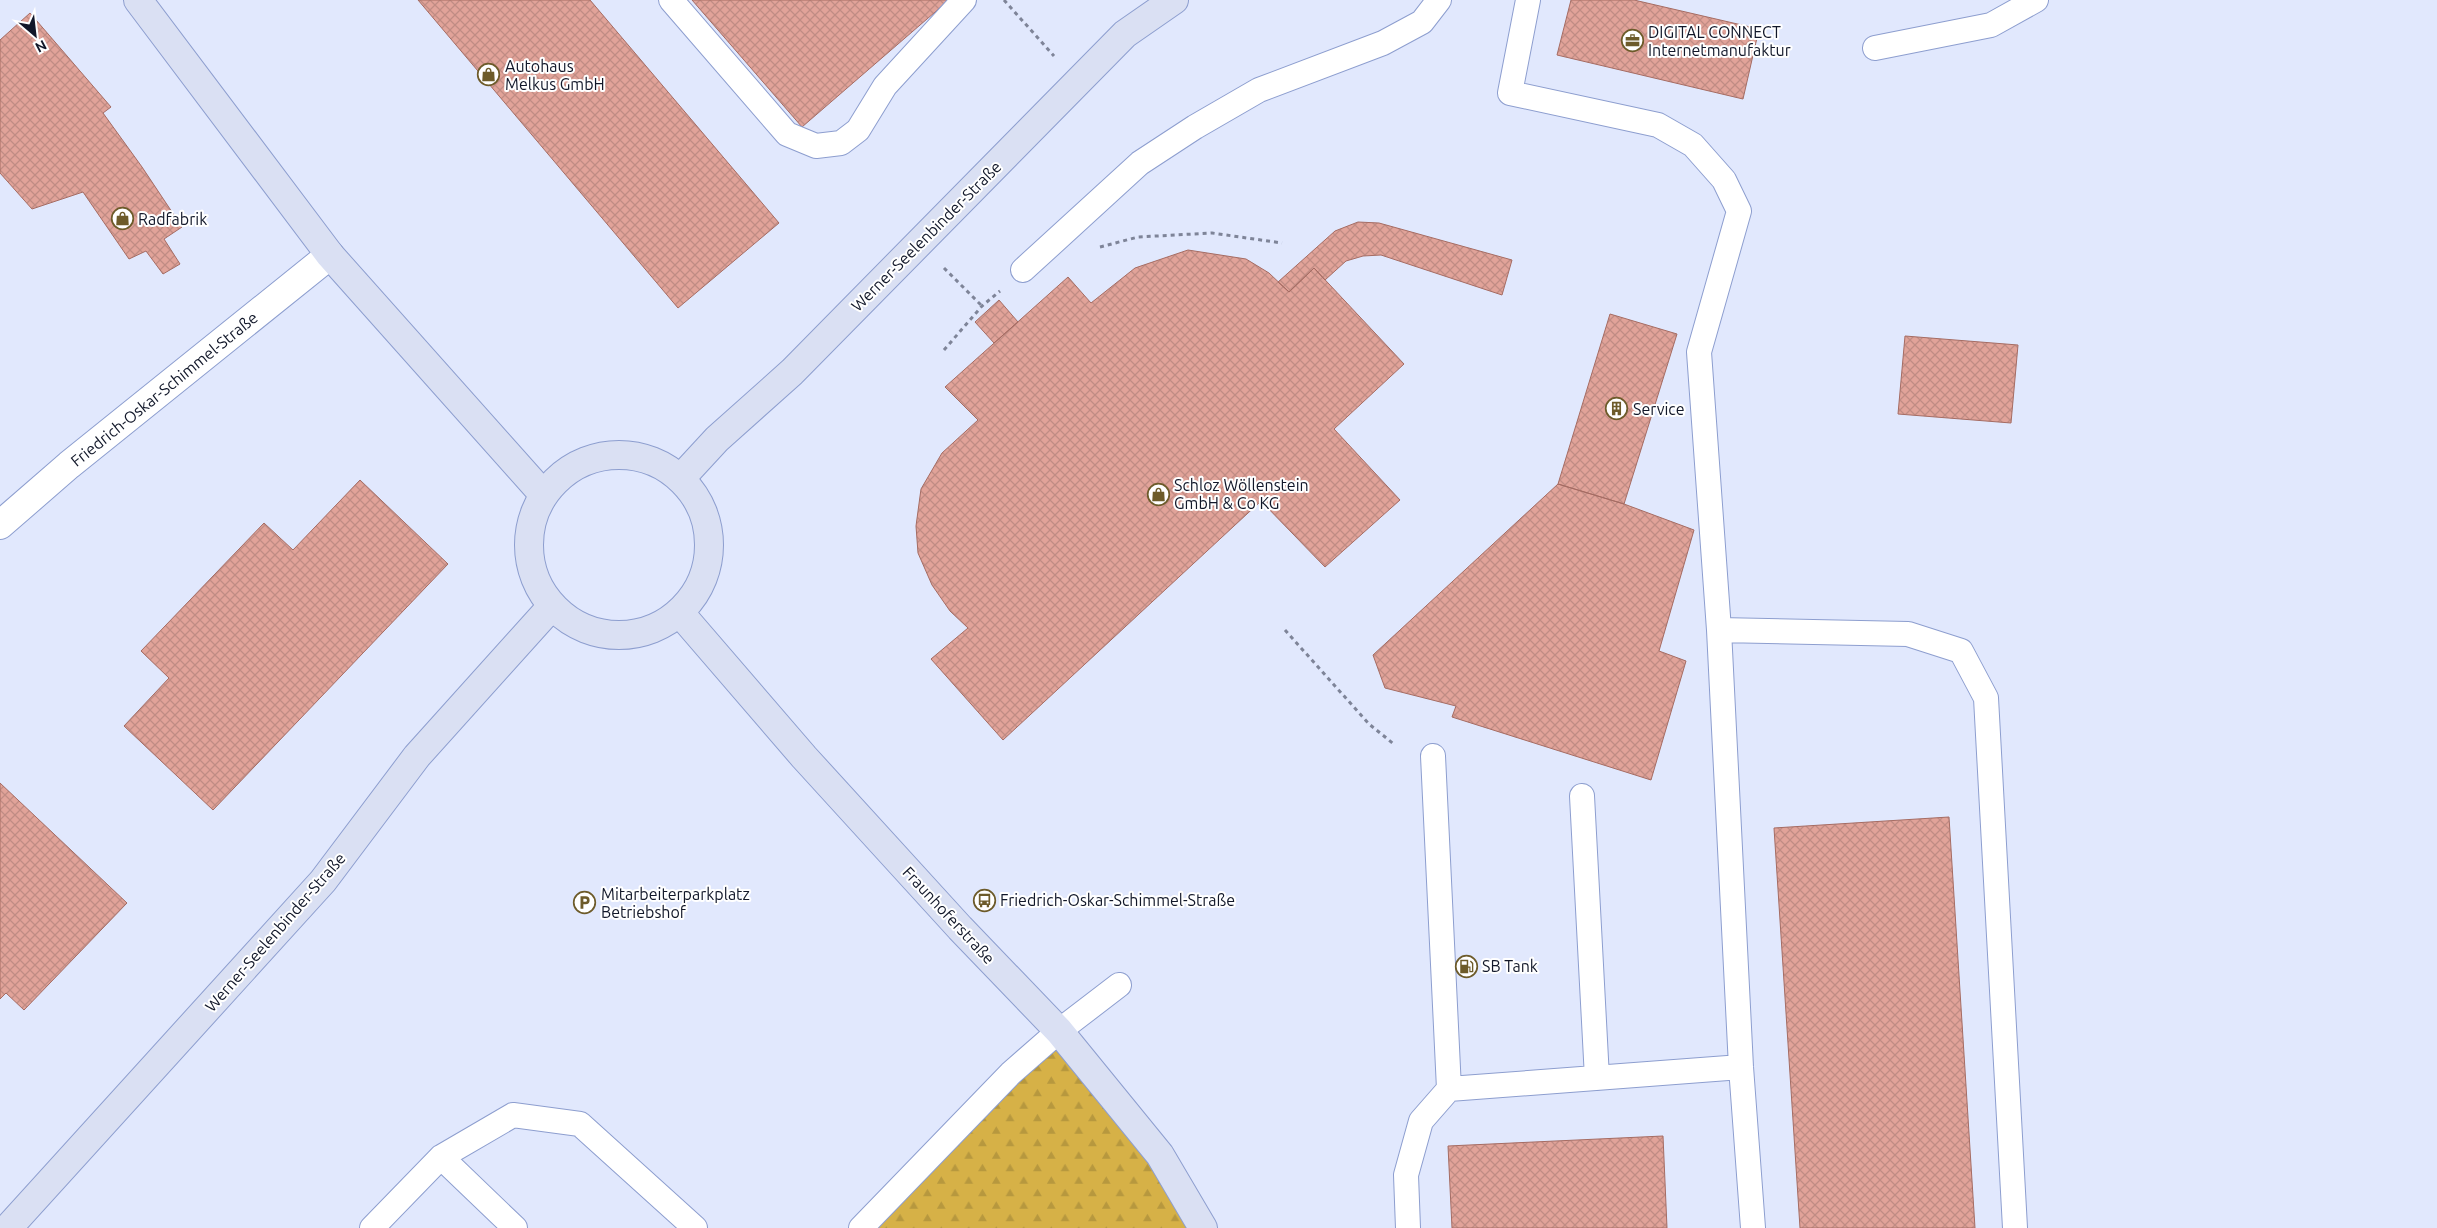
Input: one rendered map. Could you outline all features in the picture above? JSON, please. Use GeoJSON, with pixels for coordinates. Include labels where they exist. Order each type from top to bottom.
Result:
{"type":"FeatureCollection","features":[{"type":"Feature","properties":{"kind":"main road"},"geometry":{"type":"LineString","coordinates":[[138,0],[330,255],[543,494]]}},
{"type":"Feature","properties":{"kind":"main road","name":"Werner-Seelenbinder-Straße"},"geometry":{"type":"LineString","coordinates":[[681,478],[718,439],[792,372],[1125,34],[1174,0]]}},
{"type":"Feature","properties":{"kind":"main road"},"geometry":{"type":"LineString","coordinates":[[624,454],[655,461],[681,478],[700,502],[709,530],[709,560],[699,589],[680,612],[656,628],[629,635],[600,633],[574,623],[552,606],[535,581],[528,552],[531,522],[543,494],[565,472],[593,457],[624,454]]}},
{"type":"Feature","properties":{"kind":"main road","name":"Werner-Seelenbinder-Straße"},"geometry":{"type":"LineString","coordinates":[[8,1228],[323,881],[417,756],[552,606]]}},
{"type":"Feature","properties":{"kind":"main road","name":"Fraunhoferstraße"},"geometry":{"type":"LineString","coordinates":[[680,612],[811,765],[960,928],[1059,1031],[1160,1155],[1199,1218],[1203,1228]]}},
{"type":"Feature","properties":{"kind":"street","name":"Friedrich-Oskar-Schimmel-Straße"},"geometry":{"type":"LineString","coordinates":[[0,525],[74,460],[330,255]]}},
{"type":"Feature","properties":{"kind":"lane"},"geometry":{"type":"LineString","coordinates":[[671,0],[787,134],[816,146],[840,143],[858,130],[885,86],[964,0]]}},
{"type":"Feature","properties":{"kind":"lane"},"geometry":{"type":"LineString","coordinates":[[1023,270],[1140,162],[1194,127],[1259,90],[1383,42],[1422,22],[1439,0]]}},
{"type":"Feature","properties":{"kind":"lane"},"geometry":{"type":"LineString","coordinates":[[1528,0],[1510,93],[1658,125],[1693,145],[1724,180],[1738,211],[1699,352],[1718,630],[1741,1067],[1753,1228]]}},
{"type":"Feature","properties":{"kind":"lane"},"geometry":{"type":"LineString","coordinates":[[1874,48],[1991,25],[2036,0]]}},
{"type":"Feature","properties":{"kind":"lane"},"geometry":{"type":"LineString","coordinates":[[1718,630],[1908,634],[1961,651],[1986,698],[2015,1228]]}},
{"type":"Feature","properties":{"kind":"lane"},"geometry":{"type":"LineString","coordinates":[[1408,1228],[1406,1175],[1421,1122],[1449,1089],[1433,756]]}},
{"type":"Feature","properties":{"kind":"lane"},"geometry":{"type":"LineString","coordinates":[[1582,796],[1596,1078]]}},
{"type":"Feature","properties":{"kind":"lane"},"geometry":{"type":"LineString","coordinates":[[861,1228],[1012,1073],[1059,1031],[1119,985]]}},
{"type":"Feature","properties":{"kind":"lane"},"geometry":{"type":"LineString","coordinates":[[1449,1089],[1741,1067]]}},
{"type":"Feature","properties":{"kind":"lane"},"geometry":{"type":"LineString","coordinates":[[372,1228],[441,1157],[513,1115],[580,1124],[696,1228]]}},
{"type":"Feature","properties":{"kind":"lane"},"geometry":{"type":"LineString","coordinates":[[441,1157],[515,1228]]}},
{"type":"Feature","properties":{"kind":"path"},"geometry":{"type":"LineString","coordinates":[[1004,0],[1042,42]]}},
{"type":"Feature","properties":{"kind":"path"},"geometry":{"type":"LineString","coordinates":[[1092,249],[1138,237],[1212,233],[1282,243]]}},
{"type":"Feature","properties":{"kind":"path"},"geometry":{"type":"LineString","coordinates":[[919,243],[982,306]]}},
{"type":"Feature","properties":{"kind":"path"},"geometry":{"type":"LineString","coordinates":[[944,350],[982,306],[1023,270]]}},
{"type":"Feature","properties":{"kind":"path"},"geometry":{"type":"LineString","coordinates":[[1285,630],[1369,724],[1395,746]]}},
{"type":"Feature","properties":{"kind":"green space"},"geometry":{"type":"Polygon","coordinates":[[[1059,1031],[1203,1228],[861,1228],[1059,1031]]]}},
{"type":"Feature","properties":{"kind":"building"},"geometry":{"type":"Polygon","coordinates":[[[418,0],[590,0],[779,223],[678,308],[418,0]]]}},
{"type":"Feature","properties":{"kind":"building"},"geometry":{"type":"Polygon","coordinates":[[[692,0],[949,0],[802,127],[692,0]]]}},
{"type":"Feature","properties":{"kind":"building"},"geometry":{"type":"Polygon","coordinates":[[[1571,0],[1634,0],[1759,29],[1743,99],[1557,55],[1571,0]]]}},
{"type":"Feature","properties":{"kind":"building"},"geometry":{"type":"Polygon","coordinates":[[[30,13],[111,107],[103,113],[182,227],[164,239],[180,264],[163,274],[146,251],[129,259],[83,192],[32,209],[0,173],[0,40],[30,13]]]}},
{"type":"Feature","properties":{"kind":"building"},"geometry":{"type":"Polygon","coordinates":[[[1358,222],[1379,223],[1512,260],[1502,295],[1381,255],[1363,256],[1346,261],[1325,280],[1314,268],[1289,292],[1278,282],[1335,231],[1358,222]]]}},
{"type":"Feature","properties":{"kind":"building","name":"Schloz Wöllenstein GmbH & Co KG"},"geometry":{"type":"Polygon","coordinates":[[[1188,250],[1246,259],[1269,273],[1289,292],[1314,268],[1404,364],[1334,429],[1400,500],[1325,567],[1261,501],[1003,740],[931,659],[968,628],[950,611],[932,585],[918,553],[916,526],[921,489],[942,453],[978,420],[945,387],[1068,277],[1091,303],[1135,268],[1188,250]]]}},
{"type":"Feature","properties":{"kind":"building"},"geometry":{"type":"Polygon","coordinates":[[[999,300],[1018,322],[994,343],[975,322],[999,300]]]}},
{"type":"Feature","properties":{"kind":"building","name":"Service"},"geometry":{"type":"Polygon","coordinates":[[[1610,314],[1677,334],[1624,504],[1558,484],[1610,314]]]}},
{"type":"Feature","properties":{"kind":"building"},"geometry":{"type":"Polygon","coordinates":[[[1905,336],[2018,345],[2011,423],[1898,414],[1905,336]]]}},
{"type":"Feature","properties":{"kind":"building"},"geometry":{"type":"Polygon","coordinates":[[[360,480],[448,564],[213,810],[124,726],[169,678],[141,651],[264,523],[293,550],[360,480]]]}},
{"type":"Feature","properties":{"kind":"building"},"geometry":{"type":"Polygon","coordinates":[[[1558,484],[1624,504],[1694,530],[1659,651],[1686,661],[1651,780],[1452,717],[1456,706],[1385,688],[1373,655],[1558,484]]]}},
{"type":"Feature","properties":{"kind":"building"},"geometry":{"type":"Polygon","coordinates":[[[0,783],[127,903],[24,1010],[6,993],[0,999],[0,783]]]}},
{"type":"Feature","properties":{"kind":"building"},"geometry":{"type":"Polygon","coordinates":[[[1949,817],[1975,1228],[1800,1228],[1774,828],[1949,817]]]}},
{"type":"Feature","properties":{"kind":"building"},"geometry":{"type":"Polygon","coordinates":[[[1663,1136],[1667,1228],[1452,1228],[1448,1146],[1663,1136]]]}},
{"type":"Feature","properties":{"kind":"place","name":"DIGITAL CONNECT Internetmanufaktur"},"geometry":{"type":"Point","coordinates":[1632,41]}},
{"type":"Feature","properties":{"kind":"place","name":"Autohaus Melkus GmbH"},"geometry":{"type":"Point","coordinates":[489,75]}},
{"type":"Feature","properties":{"kind":"place","name":"Radfabrik"},"geometry":{"type":"Point","coordinates":[122,219]}},
{"type":"Feature","properties":{"kind":"place","name":"Service"},"geometry":{"type":"Point","coordinates":[1617,409]}},
{"type":"Feature","properties":{"kind":"place","name":"Schloz Wöllenstein GmbH & Co KG"},"geometry":{"type":"Point","coordinates":[1158,494]}},
{"type":"Feature","properties":{"kind":"place","name":"Friedrich-Oskar-Schimmel-Straße"},"geometry":{"type":"Point","coordinates":[984,900]}},
{"type":"Feature","properties":{"kind":"place","name":"Mitarbeiterparkplatz Betriebshof"},"geometry":{"type":"Point","coordinates":[585,903]}},
{"type":"Feature","properties":{"kind":"place","name":"SB Tank"},"geometry":{"type":"Point","coordinates":[1466,966]}}]}
